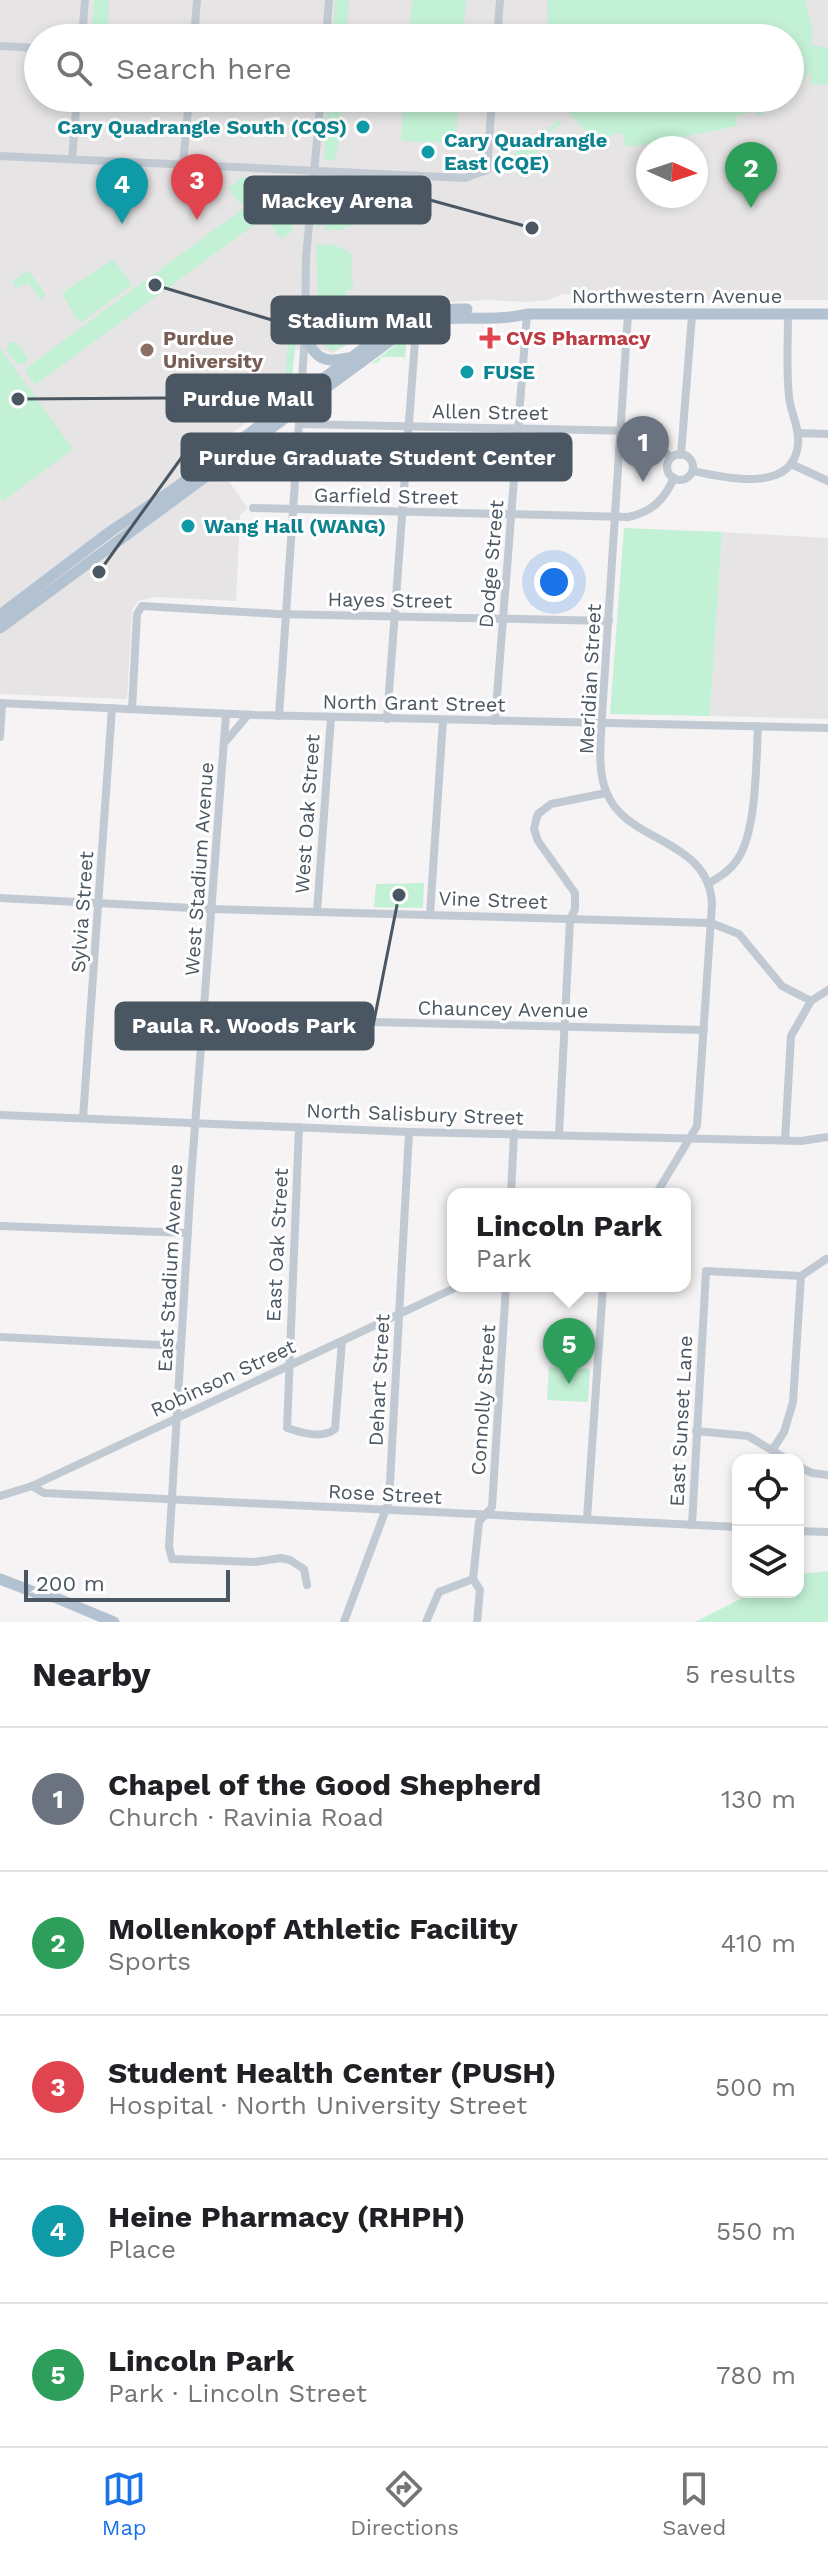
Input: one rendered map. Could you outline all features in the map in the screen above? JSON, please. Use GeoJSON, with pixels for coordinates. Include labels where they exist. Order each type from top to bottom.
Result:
{"type":"FeatureCollection","features":[{"type":"Feature","properties":{"kind":"main road","name":"Northwestern Avenue"},"geometry":{"type":"LineString","coordinates":[[0,615],[390,329],[422,314],[458,309],[513,310],[527,314]]}},
{"type":"Feature","properties":{"kind":"main road","name":"Northwestern Avenue"},"geometry":{"type":"LineString","coordinates":[[0,628],[411,327],[446,317],[513,317],[527,314],[828,314]]}},
{"type":"Feature","properties":{"kind":"main road"},"geometry":{"type":"LineString","coordinates":[[305,335],[311,350],[321,359],[332,361],[351,357]]}},
{"type":"Feature","properties":{"kind":"main road"},"geometry":{"type":"LineString","coordinates":[[0,1572],[46,1590],[54,1597]]}},
{"type":"Feature","properties":{"kind":"main road"},"geometry":{"type":"LineString","coordinates":[[0,1579],[114,1622]]}},
{"type":"Feature","properties":{"kind":"street"},"geometry":{"type":"LineString","coordinates":[[83,24],[85,0]]}},
{"type":"Feature","properties":{"kind":"street"},"geometry":{"type":"LineString","coordinates":[[195,24],[197,0]]}},
{"type":"Feature","properties":{"kind":"street"},"geometry":{"type":"LineString","coordinates":[[327,24],[329,0]]}},
{"type":"Feature","properties":{"kind":"street"},"geometry":{"type":"LineString","coordinates":[[498,24],[500,0]]}},
{"type":"Feature","properties":{"kind":"street"},"geometry":{"type":"LineString","coordinates":[[0,46],[24,47]]}},
{"type":"Feature","properties":{"kind":"street"},"geometry":{"type":"LineString","coordinates":[[72,159],[76,112]]}},
{"type":"Feature","properties":{"kind":"street"},"geometry":{"type":"LineString","coordinates":[[183,165],[188,112]]}},
{"type":"Feature","properties":{"kind":"street"},"geometry":{"type":"LineString","coordinates":[[279,716],[305,335],[306,257],[320,112]]}},
{"type":"Feature","properties":{"kind":"street"},"geometry":{"type":"LineString","coordinates":[[0,156],[472,177],[487,170],[491,112]]}},
{"type":"Feature","properties":{"kind":"street","name":"Dodge Street"},"geometry":{"type":"LineString","coordinates":[[495,721],[527,314]]}},
{"type":"Feature","properties":{"kind":"street","name":"Meridian Street"},"geometry":{"type":"LineString","coordinates":[[606,793],[602,770],[602,724],[628,314]]}},
{"type":"Feature","properties":{"kind":"street"},"geometry":{"type":"LineString","coordinates":[[681,455],[692,315]]}},
{"type":"Feature","properties":{"kind":"street"},"geometry":{"type":"LineString","coordinates":[[693,471],[724,477],[761,478],[783,472],[791,464],[797,453],[798,433],[789,394],[788,315]]}},
{"type":"Feature","properties":{"kind":"street"},"geometry":{"type":"LineString","coordinates":[[387,719],[415,341],[411,327]]}},
{"type":"Feature","properties":{"kind":"street","name":"Allen Street"},"geometry":{"type":"LineString","coordinates":[[299,424],[620,431],[645,434],[671,458]]}},
{"type":"Feature","properties":{"kind":"street"},"geometry":{"type":"LineString","coordinates":[[798,433],[828,434]]}},
{"type":"Feature","properties":{"kind":"street"},"geometry":{"type":"LineString","coordinates":[[681,455],[691,460],[693,471],[685,479],[674,478],[668,469],[671,458],[681,455]]}},
{"type":"Feature","properties":{"kind":"street"},"geometry":{"type":"LineString","coordinates":[[791,464],[828,481]]}},
{"type":"Feature","properties":{"kind":"street","name":"Garfield Street"},"geometry":{"type":"LineString","coordinates":[[253,508],[615,518],[634,516],[652,508],[667,492],[674,478]]}},
{"type":"Feature","properties":{"kind":"street","name":"Hayes Street"},"geometry":{"type":"LineString","coordinates":[[132,709],[138,610],[144,606],[286,614],[609,621]]}},
{"type":"Feature","properties":{"kind":"street"},"geometry":{"type":"LineString","coordinates":[[0,737],[1,703]]}},
{"type":"Feature","properties":{"kind":"street","name":"North Grant Street"},"geometry":{"type":"LineString","coordinates":[[1,703],[279,716],[828,728]]}},
{"type":"Feature","properties":{"kind":"street","name":"Sylvia Street"},"geometry":{"type":"LineString","coordinates":[[83,1118],[112,708]]}},
{"type":"Feature","properties":{"kind":"street","name":"West Stadium Avenue"},"geometry":{"type":"LineString","coordinates":[[195,1123],[226,714]]}},
{"type":"Feature","properties":{"kind":"street"},"geometry":{"type":"LineString","coordinates":[[224,745],[234,729],[249,715]]}},
{"type":"Feature","properties":{"kind":"street","name":"West Oak Street"},"geometry":{"type":"LineString","coordinates":[[317,912],[331,717]]}},
{"type":"Feature","properties":{"kind":"street"},"geometry":{"type":"LineString","coordinates":[[430,914],[443,720]]}},
{"type":"Feature","properties":{"kind":"street"},"geometry":{"type":"LineString","coordinates":[[708,884],[731,868],[745,847],[751,825],[758,726]]}},
{"type":"Feature","properties":{"kind":"street"},"geometry":{"type":"LineString","coordinates":[[559,1134],[567,1026],[570,920],[575,909],[575,893],[538,841],[534,829],[536,820],[551,804],[606,793],[628,819],[686,855],[704,874],[711,893],[697,1126],[660,1188]]}},
{"type":"Feature","properties":{"kind":"street","name":"Vine Street"},"geometry":{"type":"LineString","coordinates":[[0,898],[211,909],[711,923],[739,934],[782,986],[811,1001]]}},
{"type":"Feature","properties":{"kind":"street"},"geometry":{"type":"LineString","coordinates":[[785,1140],[791,1036],[811,1001],[828,990]]}},
{"type":"Feature","properties":{"kind":"street","name":"Chauncey Avenue"},"geometry":{"type":"LineString","coordinates":[[205,1018],[704,1030]]}},
{"type":"Feature","properties":{"kind":"street","name":"North Salisbury Street"},"geometry":{"type":"LineString","coordinates":[[0,1115],[409,1132],[811,1141],[828,1137]]}},
{"type":"Feature","properties":{"kind":"street","name":"East Stadium Avenue"},"geometry":{"type":"LineString","coordinates":[[195,1123],[169,1547],[172,1559],[290,1560],[304,1569],[307,1585]]}},
{"type":"Feature","properties":{"kind":"street","name":"East Oak Street"},"geometry":{"type":"LineString","coordinates":[[299,1127],[287,1428],[331,1433],[337,1422],[342,1341]]}},
{"type":"Feature","properties":{"kind":"street","name":"Dehart Street"},"geometry":{"type":"LineString","coordinates":[[344,1622],[389,1501],[409,1132]]}},
{"type":"Feature","properties":{"kind":"street"},"geometry":{"type":"LineString","coordinates":[[511,1188],[514,1133]]}},
{"type":"Feature","properties":{"kind":"street"},"geometry":{"type":"LineString","coordinates":[[0,1226],[188,1233]]}},
{"type":"Feature","properties":{"kind":"street"},"geometry":{"type":"LineString","coordinates":[[773,1449],[784,1432],[793,1402],[801,1276],[826,1259]]}},
{"type":"Feature","properties":{"kind":"street","name":"East Sunset Lane"},"geometry":{"type":"LineString","coordinates":[[692,1525],[706,1271],[801,1276]]}},
{"type":"Feature","properties":{"kind":"street","name":"Robinson Street"},"geometry":{"type":"LineString","coordinates":[[0,1496],[32,1486],[447,1292]]}},
{"type":"Feature","properties":{"kind":"street","name":"Connolly Street"},"geometry":{"type":"LineString","coordinates":[[477,1622],[480,1590],[473,1579],[479,1522],[492,1507],[506,1292]]}},
{"type":"Feature","properties":{"kind":"street"},"geometry":{"type":"LineString","coordinates":[[587,1519],[603,1292]]}},
{"type":"Feature","properties":{"kind":"street"},"geometry":{"type":"LineString","coordinates":[[0,1337],[181,1346]]}},
{"type":"Feature","properties":{"kind":"street"},"geometry":{"type":"LineString","coordinates":[[696,1431],[739,1434],[759,1441],[780,1454]]}},
{"type":"Feature","properties":{"kind":"street"},"geometry":{"type":"LineString","coordinates":[[804,1469],[828,1475]]}},
{"type":"Feature","properties":{"kind":"street","name":"Rose Street"},"geometry":{"type":"LineString","coordinates":[[32,1486],[44,1493],[732,1527]]}},
{"type":"Feature","properties":{"kind":"street"},"geometry":{"type":"LineString","coordinates":[[804,1531],[828,1532]]}},
{"type":"Feature","properties":{"kind":"street"},"geometry":{"type":"LineString","coordinates":[[426,1622],[439,1592],[473,1579]]}},
{"type":"Feature","properties":{"kind":"shaded area","name":"Purdue University"},"geometry":{"type":"Polygon","coordinates":[[[0,0],[828,0],[828,300],[701,300],[563,294],[549,300],[527,302],[449,302],[410,309],[333,353],[294,350],[292,386],[281,386],[280,399],[207,451],[248,508],[240,515],[236,601],[156,597],[138,601],[132,610],[127,699],[0,694],[0,0]]]}},
{"type":"Feature","properties":{"kind":"shaded area"},"geometry":{"type":"Polygon","coordinates":[[[722,532],[828,538],[828,719],[710,716],[722,532]]]}},
{"type":"Feature","properties":{"kind":"green space"},"geometry":{"type":"Polygon","coordinates":[[[94,0],[109,0],[108,24],[92,24],[94,0]]]}},
{"type":"Feature","properties":{"kind":"green space"},"geometry":{"type":"Polygon","coordinates":[[[335,0],[349,0],[347,24],[334,24],[335,0]]]}},
{"type":"Feature","properties":{"kind":"green space"},"geometry":{"type":"Polygon","coordinates":[[[412,0],[466,0],[464,24],[410,24],[412,0]]]}},
{"type":"Feature","properties":{"kind":"green space"},"geometry":{"type":"Polygon","coordinates":[[[547,0],[806,0],[813,32],[811,45],[828,48],[828,85],[811,84],[810,69],[804,80],[804,24],[548,24],[547,0]]]}},
{"type":"Feature","properties":{"kind":"green space"},"geometry":{"type":"Polygon","coordinates":[[[327,112],[341,112],[337,155],[334,160],[324,160],[327,112]]]}},
{"type":"Feature","properties":{"kind":"green space"},"geometry":{"type":"Polygon","coordinates":[[[403,112],[458,112],[455,143],[401,141],[403,112]]]}},
{"type":"Feature","properties":{"kind":"green space"},"geometry":{"type":"Polygon","coordinates":[[[569,112],[749,112],[736,117],[737,126],[688,136],[636,136],[636,145],[625,146],[623,135],[618,133],[593,138],[569,112]]]}},
{"type":"Feature","properties":{"kind":"green space"},"geometry":{"type":"Polygon","coordinates":[[[561,119],[561,124],[537,141],[539,152],[514,159],[513,155],[561,119]]]}},
{"type":"Feature","properties":{"kind":"green space"},"geometry":{"type":"Polygon","coordinates":[[[243,177],[276,180],[241,205],[228,188],[243,177]]]}},
{"type":"Feature","properties":{"kind":"green space"},"geometry":{"type":"Polygon","coordinates":[[[282,180],[293,187],[292,197],[35,385],[26,368],[282,180]]]}},
{"type":"Feature","properties":{"kind":"green space"},"geometry":{"type":"Polygon","coordinates":[[[336,181],[355,182],[317,230],[320,198],[336,181]]]}},
{"type":"Feature","properties":{"kind":"green space"},"geometry":{"type":"Polygon","coordinates":[[[357,185],[353,226],[344,230],[323,229],[357,185]]]}},
{"type":"Feature","properties":{"kind":"green space"},"geometry":{"type":"Polygon","coordinates":[[[293,202],[293,231],[281,239],[268,220],[293,202]]]}},
{"type":"Feature","properties":{"kind":"green space"},"geometry":{"type":"Polygon","coordinates":[[[316,244],[335,245],[352,254],[354,290],[347,290],[346,298],[318,297],[316,244]]]}},
{"type":"Feature","properties":{"kind":"green space"},"geometry":{"type":"Polygon","coordinates":[[[113,259],[132,285],[82,322],[78,321],[62,293],[113,259]]]}},
{"type":"Feature","properties":{"kind":"green space"},"geometry":{"type":"Polygon","coordinates":[[[28,270],[46,295],[41,300],[29,283],[13,289],[16,286],[12,282],[28,270]]]}},
{"type":"Feature","properties":{"kind":"green space"},"geometry":{"type":"Polygon","coordinates":[[[291,296],[296,329],[291,386],[285,385],[291,296]]]}},
{"type":"Feature","properties":{"kind":"green space"},"geometry":{"type":"Polygon","coordinates":[[[318,303],[403,308],[402,312],[370,334],[332,351],[320,342],[318,303]]]}},
{"type":"Feature","properties":{"kind":"green space"},"geometry":{"type":"Polygon","coordinates":[[[403,339],[406,342],[405,362],[404,357],[381,357],[379,362],[371,364],[403,339]]]}},
{"type":"Feature","properties":{"kind":"green space"},"geometry":{"type":"Polygon","coordinates":[[[10,342],[16,342],[28,358],[25,364],[17,364],[6,349],[10,342]]]}},
{"type":"Feature","properties":{"kind":"green space"},"geometry":{"type":"Polygon","coordinates":[[[0,348],[73,449],[3,501],[0,497],[0,348]]]}},
{"type":"Feature","properties":{"kind":"green space"},"geometry":{"type":"Polygon","coordinates":[[[271,388],[280,389],[279,399],[247,420],[249,404],[271,388]]]}},
{"type":"Feature","properties":{"kind":"green space"},"geometry":{"type":"Polygon","coordinates":[[[624,528],[722,532],[710,716],[610,714],[624,528]]]}},
{"type":"Feature","properties":{"kind":"green space"},"geometry":{"type":"Polygon","coordinates":[[[424,883],[423,908],[374,907],[376,884],[424,883]]]}},
{"type":"Feature","properties":{"kind":"green space"},"geometry":{"type":"Polygon","coordinates":[[[549,1367],[590,1369],[588,1402],[547,1400],[549,1367]]]}},
{"type":"Feature","properties":{"kind":"green space"},"geometry":{"type":"Polygon","coordinates":[[[828,1571],[828,1622],[695,1622],[742,1598],[804,1598],[804,1573],[828,1571]]]}},
{"type":"Feature","properties":{"kind":"place","name":"Cary Quadrangle South (CQS)"},"geometry":{"type":"Point","coordinates":[363,127]}},
{"type":"Feature","properties":{"kind":"place","name":"Cary Quadrangle East (CQE)"},"geometry":{"type":"Point","coordinates":[428,152]}},
{"type":"Feature","properties":{"kind":"place","name":"Mollenkopf Athletic Facility"},"geometry":{"type":"Point","coordinates":[751,208]}},
{"type":"Feature","properties":{"kind":"place","name":"Student Health Center (PUSH)"},"geometry":{"type":"Point","coordinates":[197,220]}},
{"type":"Feature","properties":{"kind":"place","name":"Heine Pharmacy (RHPH)"},"geometry":{"type":"Point","coordinates":[122,224]}},
{"type":"Feature","properties":{"kind":"place","name":"Mackey Arena"},"geometry":{"type":"Point","coordinates":[532,228]}},
{"type":"Feature","properties":{"kind":"place","name":"Stadium Mall"},"geometry":{"type":"Point","coordinates":[155,285]}},
{"type":"Feature","properties":{"kind":"place","name":"CVS Pharmacy"},"geometry":{"type":"Point","coordinates":[490,338]}},
{"type":"Feature","properties":{"kind":"place","name":"Purdue University"},"geometry":{"type":"Point","coordinates":[147,350]}},
{"type":"Feature","properties":{"kind":"place","name":"FUSE"},"geometry":{"type":"Point","coordinates":[467,372]}},
{"type":"Feature","properties":{"kind":"place","name":"Purdue Mall"},"geometry":{"type":"Point","coordinates":[18,399]}},
{"type":"Feature","properties":{"kind":"place","name":"Chapel of the Good Shepherd"},"geometry":{"type":"Point","coordinates":[643,482]}},
{"type":"Feature","properties":{"kind":"place","name":"Wang Hall (WANG)"},"geometry":{"type":"Point","coordinates":[188,526]}},
{"type":"Feature","properties":{"kind":"place","name":"Purdue Graduate Student Center"},"geometry":{"type":"Point","coordinates":[99,572]}},
{"type":"Feature","properties":{"kind":"place","name":"Paula R. Woods Park"},"geometry":{"type":"Point","coordinates":[399,895]}},
{"type":"Feature","properties":{"kind":"place","name":"Lincoln Park"},"geometry":{"type":"Point","coordinates":[569,1384]}}]}
